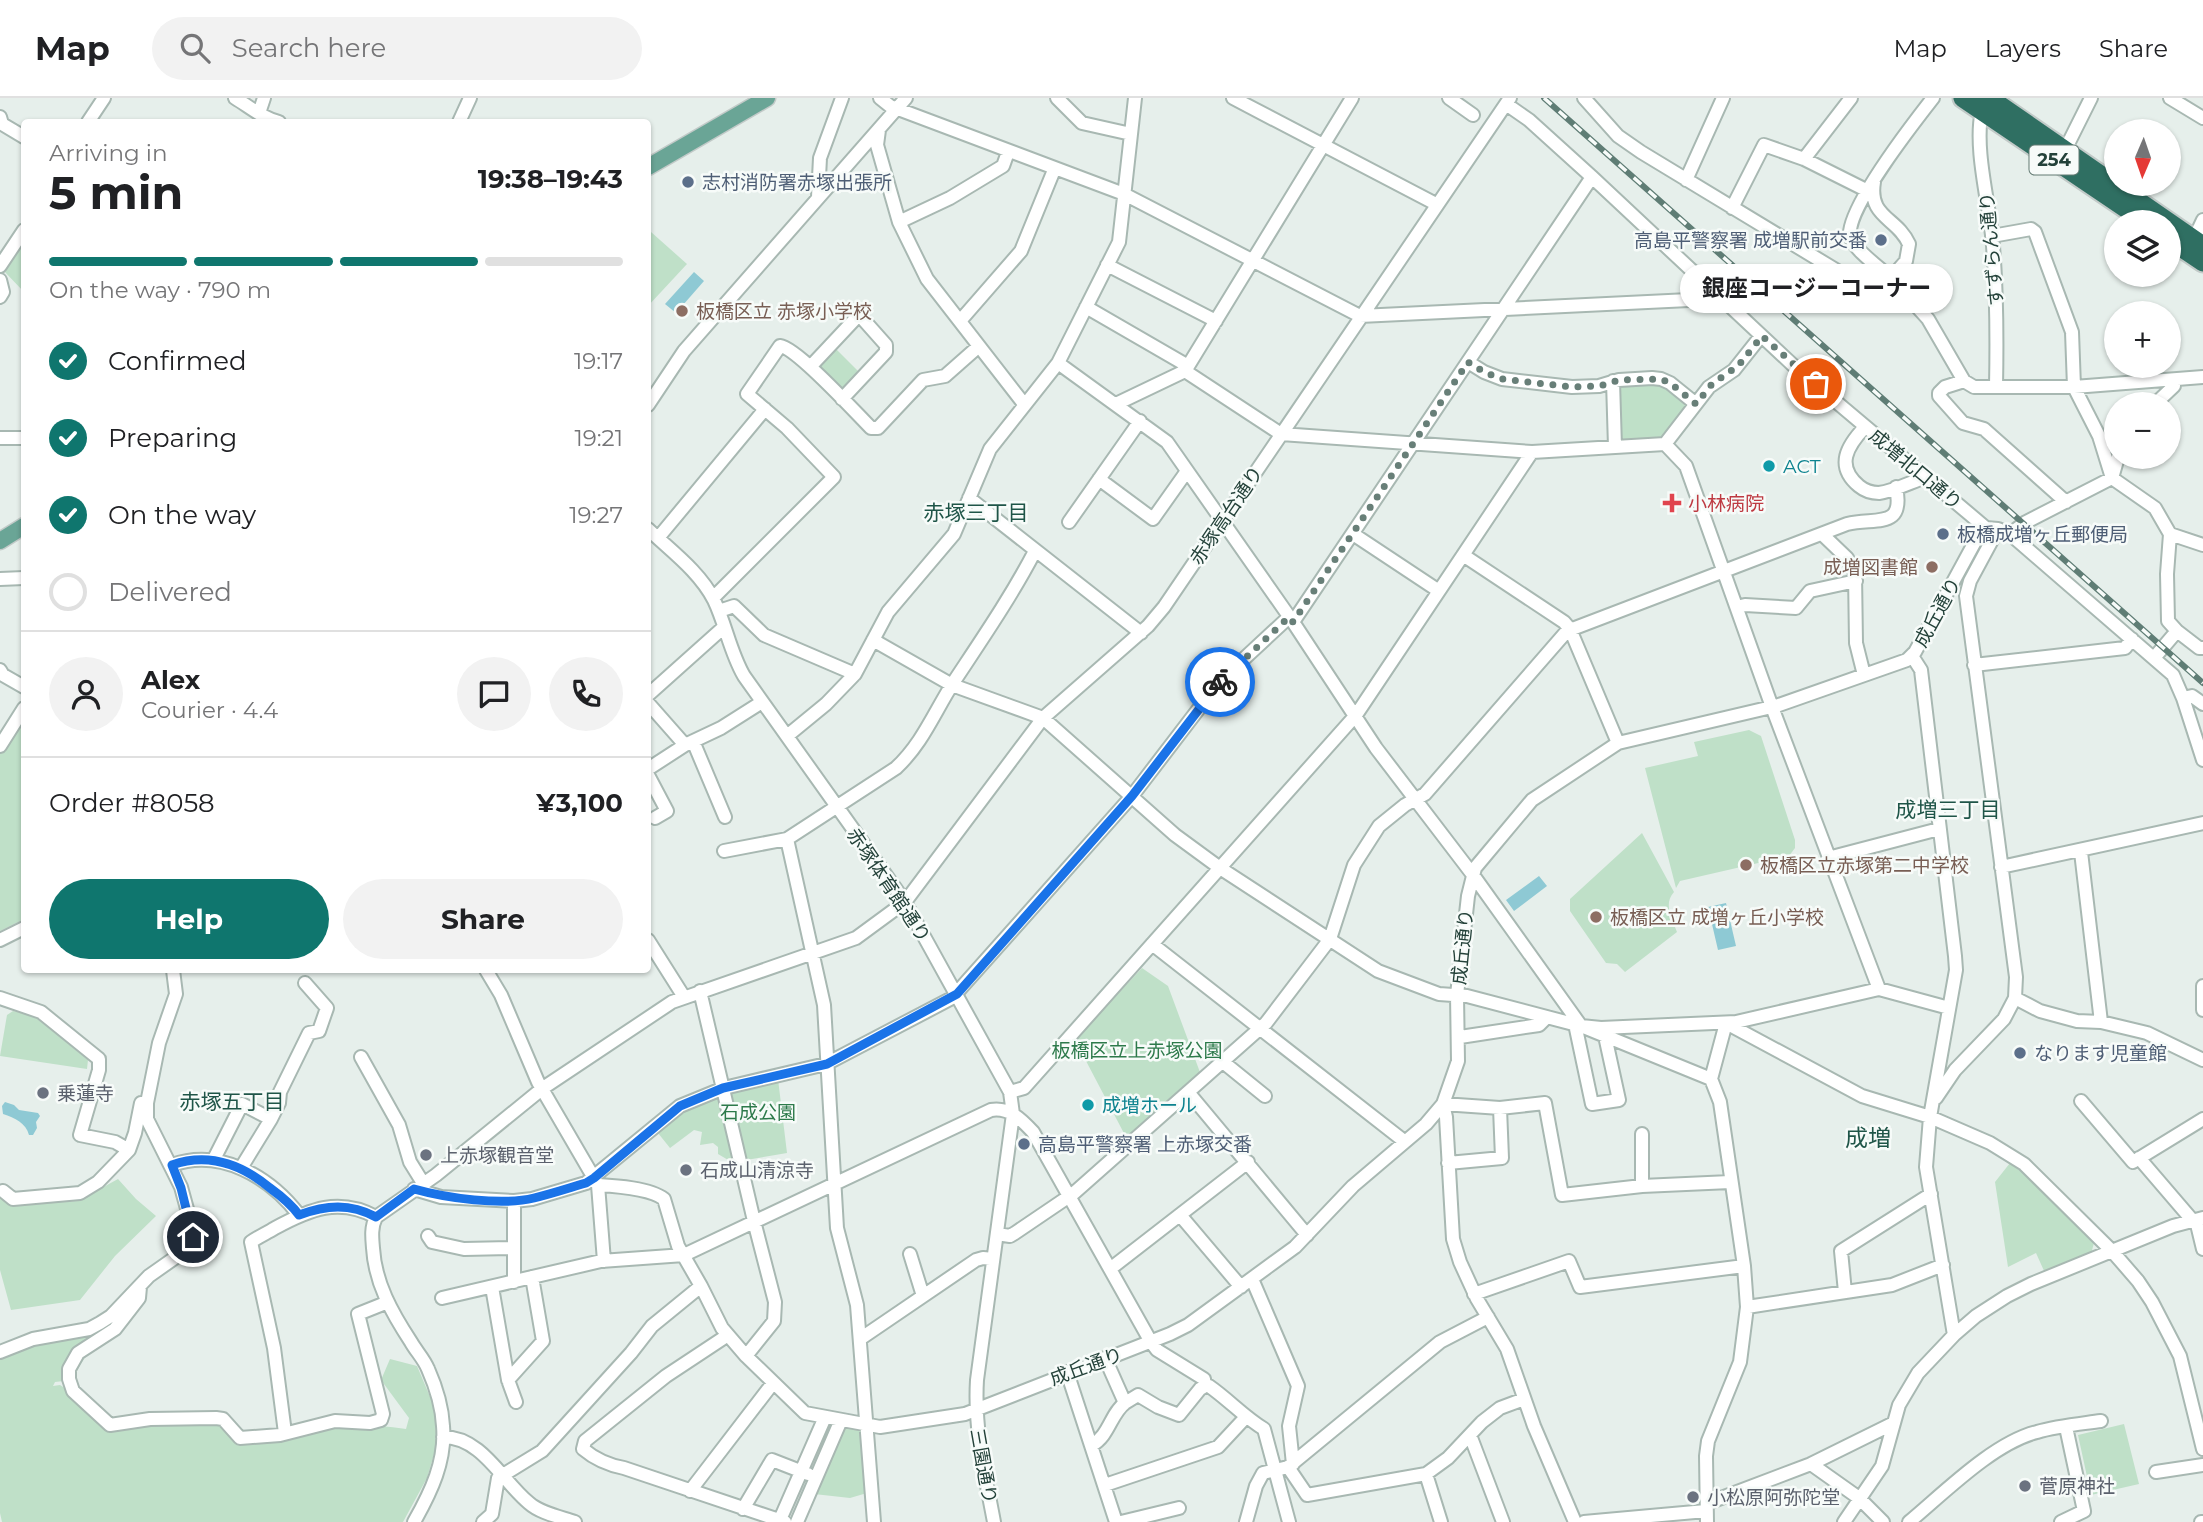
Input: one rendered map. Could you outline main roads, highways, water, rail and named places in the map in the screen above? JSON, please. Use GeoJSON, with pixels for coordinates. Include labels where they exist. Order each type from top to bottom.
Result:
{"type":"FeatureCollection","features":[{"type":"Feature","properties":{"kind":"highway","name":"254"},"geometry":{"type":"LineString","coordinates":[[1963,98],[1986,105],[2065,150],[2198,243]]}},
{"type":"Feature","properties":{"kind":"highway","name":"254"},"geometry":{"type":"LineString","coordinates":[[1986,105],[2130,210]]}},
{"type":"Feature","properties":{"kind":"highway"},"geometry":{"type":"LineString","coordinates":[[2181,247],[2203,262]]}},
{"type":"Feature","properties":{"kind":"main road"},"geometry":{"type":"LineString","coordinates":[[651,165],[766,98]]}},
{"type":"Feature","properties":{"kind":"main road"},"geometry":{"type":"LineString","coordinates":[[0,541],[21,528]]}},
{"type":"Feature","properties":{"kind":"water"},"geometry":{"type":"Polygon","coordinates":[[[694,272],[704,281],[676,313],[665,304],[694,272]]]}},
{"type":"Feature","properties":{"kind":"water"},"geometry":{"type":"Polygon","coordinates":[[[1539,876],[1547,886],[1514,911],[1506,900],[1539,876]]]}},
{"type":"Feature","properties":{"kind":"water"},"geometry":{"type":"Polygon","coordinates":[[[1726,903],[1736,946],[1718,950],[1708,907],[1726,903]]]}},
{"type":"Feature","properties":{"kind":"water"},"geometry":{"type":"Polygon","coordinates":[[[5,1102],[19,1110],[38,1113],[40,1116],[33,1135],[29,1135],[19,1121],[3,1114],[2,1106],[5,1102]]]}},
{"type":"Feature","properties":{"kind":"railway"},"geometry":{"type":"LineString","coordinates":[[1544,98],[2203,683]]}},
{"type":"Feature","properties":{"kind":"place","name":"志村消防署赤塚出張所"},"geometry":{"type":"Point","coordinates":[688,182]}},
{"type":"Feature","properties":{"kind":"place","name":"高島平警察署 成増駅前交番"},"geometry":{"type":"Point","coordinates":[1881,240]}},
{"type":"Feature","properties":{"kind":"place","name":"板橋区立 赤塚小学校"},"geometry":{"type":"Point","coordinates":[682,311]}},
{"type":"Feature","properties":{"kind":"place","name":"銀座コージーコーナー"},"geometry":{"type":"Point","coordinates":[1816,384]}},
{"type":"Feature","properties":{"kind":"place","name":"ACT"},"geometry":{"type":"Point","coordinates":[1769,466]}},
{"type":"Feature","properties":{"kind":"place","name":"小林病院"},"geometry":{"type":"Point","coordinates":[1672,503]}},
{"type":"Feature","properties":{"kind":"place","name":"板橋成増ヶ丘郵便局"},"geometry":{"type":"Point","coordinates":[1943,534]}},
{"type":"Feature","properties":{"kind":"place","name":"成増図書館"},"geometry":{"type":"Point","coordinates":[1932,567]}},
{"type":"Feature","properties":{"kind":"place","name":"板橋区立赤塚第二中学校"},"geometry":{"type":"Point","coordinates":[1746,865]}},
{"type":"Feature","properties":{"kind":"place","name":"板橋区立 成増ヶ丘小学校"},"geometry":{"type":"Point","coordinates":[1596,917]}},
{"type":"Feature","properties":{"kind":"place","name":"なります児童館"},"geometry":{"type":"Point","coordinates":[2020,1053]}},
{"type":"Feature","properties":{"kind":"place","name":"乗蓮寺"},"geometry":{"type":"Point","coordinates":[43,1093]}},
{"type":"Feature","properties":{"kind":"place","name":"成増ホール"},"geometry":{"type":"Point","coordinates":[1088,1105]}},
{"type":"Feature","properties":{"kind":"place","name":"高島平警察署 上赤塚交番"},"geometry":{"type":"Point","coordinates":[1024,1144]}},
{"type":"Feature","properties":{"kind":"place","name":"上赤塚観音堂"},"geometry":{"type":"Point","coordinates":[426,1155]}},
{"type":"Feature","properties":{"kind":"place","name":"石成山清涼寺"},"geometry":{"type":"Point","coordinates":[686,1170]}},
{"type":"Feature","properties":{"kind":"place","name":"菅原神社"},"geometry":{"type":"Point","coordinates":[2025,1486]}},
{"type":"Feature","properties":{"kind":"place","name":"小松原阿弥陀堂"},"geometry":{"type":"Point","coordinates":[1693,1497]}},
{"type":"Feature","properties":{"kind":"district","name":"赤塚三丁目"},"geometry":{"type":"Point","coordinates":[976,513]}},
{"type":"Feature","properties":{"kind":"district","name":"成増三丁目"},"geometry":{"type":"Point","coordinates":[1948,810]}},
{"type":"Feature","properties":{"kind":"district","name":"赤塚五丁目"},"geometry":{"type":"Point","coordinates":[232,1102]}},
{"type":"Feature","properties":{"kind":"district","name":"成増"},"geometry":{"type":"Point","coordinates":[1868,1138]}},
{"type":"Feature","properties":{"kind":"park label","name":"板橋区立上赤塚公園"},"geometry":{"type":"Point","coordinates":[1137,1050]}},
{"type":"Feature","properties":{"kind":"park label","name":"石成公園"},"geometry":{"type":"Point","coordinates":[758,1112]}}]}
